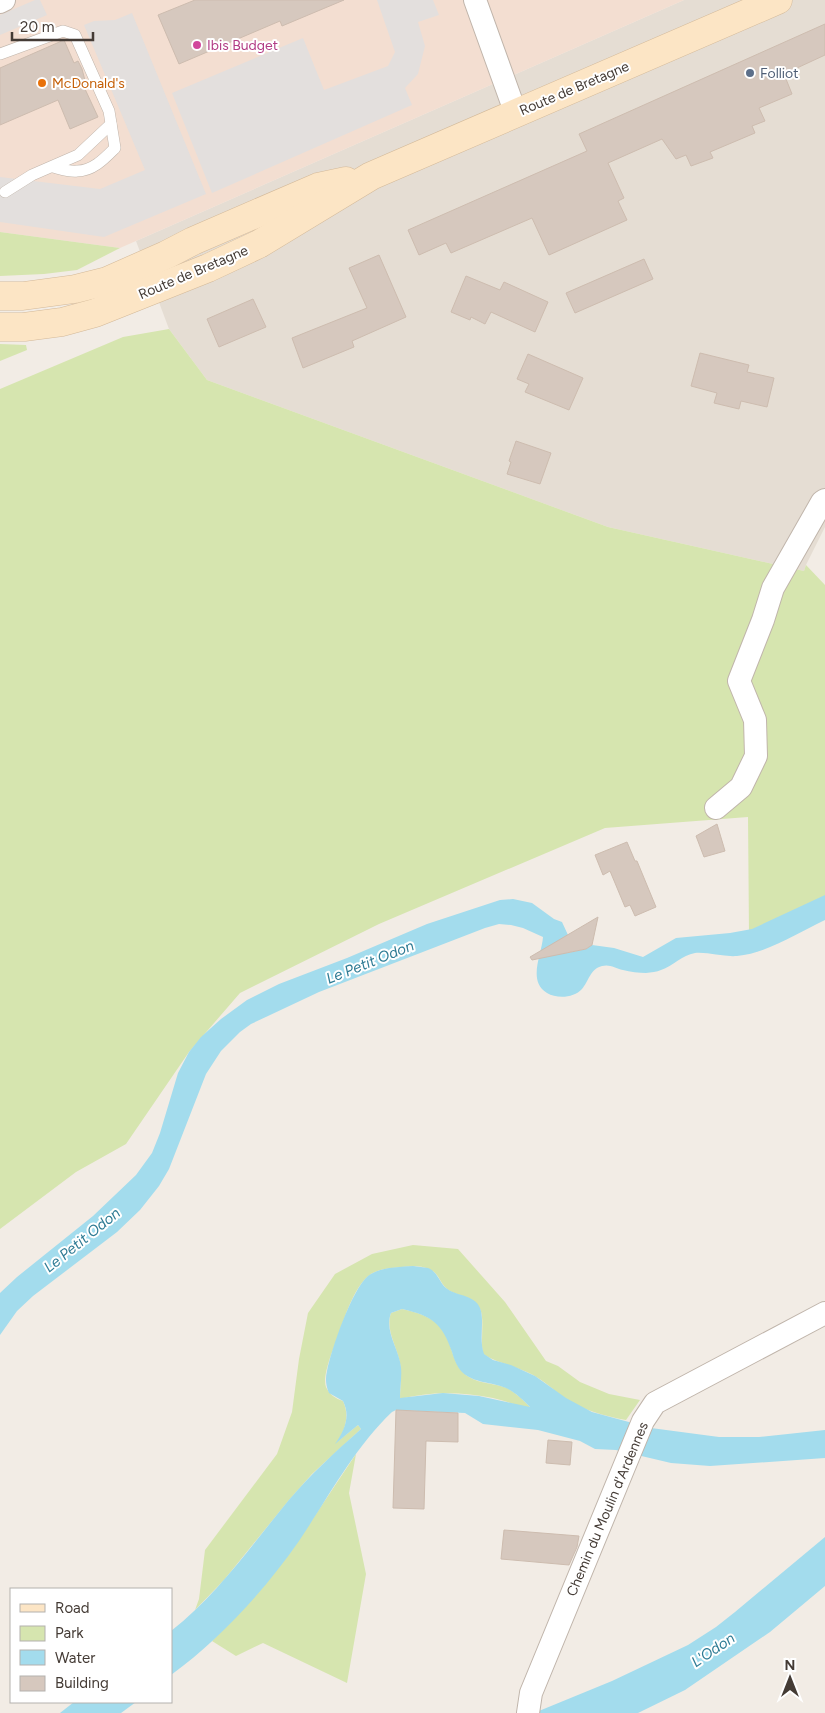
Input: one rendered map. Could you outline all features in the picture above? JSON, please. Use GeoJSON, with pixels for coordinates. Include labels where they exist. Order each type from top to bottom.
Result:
{"type":"FeatureCollection","features":[{"type":"Feature","properties":{"kind":"main road","name":"Route de Bretagne"},"geometry":{"type":"LineString","coordinates":[[0,327],[62,322],[94,313],[208,268],[259,244],[371,176],[516,114],[766,2]]}},
{"type":"Feature","properties":{"kind":"main road","name":"Route de Bretagne"},"geometry":{"type":"LineString","coordinates":[[0,296],[23,296],[74,289],[107,281],[193,241],[318,187],[371,176]]}},
{"type":"Feature","properties":{"kind":"street"},"geometry":{"type":"LineString","coordinates":[[0,2],[4,0]]}},
{"type":"Feature","properties":{"kind":"street"},"geometry":{"type":"LineString","coordinates":[[474,0],[516,114]]}},
{"type":"Feature","properties":{"kind":"street"},"geometry":{"type":"LineString","coordinates":[[716,808],[741,787],[756,756],[755,720],[739,681],[763,620],[773,588],[822,502],[825,500]]}},
{"type":"Feature","properties":{"kind":"street","name":"Chemin du Moulin d'Ardennes"},"geometry":{"type":"LineString","coordinates":[[528,1713],[531,1693],[642,1421],[655,1403],[825,1313]]}},
{"type":"Feature","properties":{"kind":"lane"},"geometry":{"type":"LineString","coordinates":[[0,54],[63,31],[74,35],[109,111],[114,148],[104,159],[93,166],[78,171],[53,167]]}},
{"type":"Feature","properties":{"kind":"lane"},"geometry":{"type":"LineString","coordinates":[[5,192],[32,176],[78,155],[111,124]]}},
{"type":"Feature","properties":{"kind":"shaded area"},"geometry":{"type":"Polygon","coordinates":[[[0,0],[684,0],[120,248],[0,232],[0,0]]]}},
{"type":"Feature","properties":{"kind":"shaded area"},"geometry":{"type":"Polygon","coordinates":[[[35,0],[40,0],[47,15],[0,35],[0,15],[35,0]]]}},
{"type":"Feature","properties":{"kind":"shaded area"},"geometry":{"type":"Polygon","coordinates":[[[377,0],[433,0],[439,15],[418,22],[425,46],[418,74],[405,88],[412,105],[212,193],[172,93],[303,38],[324,90],[388,66],[395,52],[377,0]]]}},
{"type":"Feature","properties":{"kind":"shaded area"},"geometry":{"type":"Polygon","coordinates":[[[684,0],[825,0],[825,527],[804,571],[608,527],[207,380],[169,329],[136,241],[684,0]]]}},
{"type":"Feature","properties":{"kind":"shaded area"},"geometry":{"type":"Polygon","coordinates":[[[132,13],[206,194],[104,237],[0,222],[0,177],[100,189],[145,170],[84,25],[94,21],[115,20],[132,13]]]}},
{"type":"Feature","properties":{"kind":"green space"},"geometry":{"type":"Polygon","coordinates":[[[0,232],[120,248],[77,270],[0,276],[0,232]]]}},
{"type":"Feature","properties":{"kind":"green space"},"geometry":{"type":"Polygon","coordinates":[[[169,329],[207,380],[608,527],[804,571],[806,565],[825,585],[825,915],[749,934],[748,817],[605,828],[379,924],[240,993],[189,1052],[126,1144],[76,1172],[0,1229],[0,389],[123,337],[169,329]]]}},
{"type":"Feature","properties":{"kind":"green space"},"geometry":{"type":"Polygon","coordinates":[[[0,344],[26,345],[27,350],[0,361],[0,344]]]}},
{"type":"Feature","properties":{"kind":"green space"},"geometry":{"type":"Polygon","coordinates":[[[413,1245],[458,1249],[505,1302],[546,1361],[558,1366],[580,1382],[609,1394],[640,1400],[626,1420],[579,1406],[564,1398],[533,1375],[483,1354],[480,1309],[472,1300],[454,1293],[445,1287],[434,1272],[427,1268],[414,1266],[388,1268],[375,1272],[362,1283],[351,1301],[325,1376],[327,1390],[333,1396],[343,1401],[346,1412],[344,1428],[337,1442],[358,1425],[361,1429],[312,1474],[224,1580],[195,1610],[199,1599],[205,1550],[277,1454],[292,1412],[299,1359],[308,1313],[335,1274],[372,1254],[413,1245]]]}},
{"type":"Feature","properties":{"kind":"green space"},"geometry":{"type":"Polygon","coordinates":[[[402,1309],[424,1316],[439,1325],[463,1373],[478,1381],[507,1388],[531,1408],[470,1394],[435,1394],[400,1399],[401,1367],[389,1325],[391,1313],[402,1309]]]}},
{"type":"Feature","properties":{"kind":"green space"},"geometry":{"type":"Polygon","coordinates":[[[356,1454],[349,1493],[366,1574],[347,1683],[263,1643],[236,1656],[212,1641],[245,1607],[290,1553],[356,1454]]]}},
{"type":"Feature","properties":{"kind":"water","name":"Le Petit Odon"},"geometry":{"type":"Polygon","coordinates":[[[825,895],[825,920],[771,947],[737,956],[695,953],[659,971],[646,973],[602,966],[592,972],[579,992],[565,997],[547,993],[538,982],[537,967],[543,937],[523,928],[499,924],[319,992],[251,1024],[221,1051],[206,1074],[169,1169],[159,1186],[140,1210],[117,1232],[33,1296],[17,1311],[0,1335],[0,1293],[93,1216],[136,1175],[152,1153],[178,1073],[189,1052],[201,1037],[221,1019],[247,1000],[279,984],[427,924],[500,900],[513,899],[532,903],[554,919],[562,922],[568,935],[567,953],[586,949],[592,945],[614,948],[643,957],[676,938],[752,929],[825,895]]]}},
{"type":"Feature","properties":{"kind":"water"},"geometry":{"type":"Polygon","coordinates":[[[413,1266],[428,1268],[434,1272],[450,1291],[475,1301],[481,1311],[484,1354],[493,1360],[511,1365],[535,1376],[566,1398],[592,1412],[651,1428],[719,1437],[759,1437],[825,1430],[825,1458],[710,1466],[671,1463],[616,1450],[595,1449],[580,1441],[538,1430],[483,1424],[465,1413],[396,1410],[378,1426],[366,1441],[342,1474],[299,1541],[256,1596],[224,1630],[172,1674],[172,1630],[188,1617],[218,1586],[305,1482],[361,1429],[358,1425],[335,1444],[344,1429],[346,1413],[343,1401],[329,1393],[326,1377],[329,1361],[343,1320],[355,1293],[368,1276],[390,1268],[413,1266]],[[402,1309],[391,1313],[389,1320],[401,1367],[400,1398],[443,1393],[479,1396],[530,1407],[519,1396],[501,1386],[466,1376],[456,1363],[440,1327],[421,1315],[402,1309]]]}},
{"type":"Feature","properties":{"kind":"water","name":"L'Odon"},"geometry":{"type":"Polygon","coordinates":[[[825,1537],[825,1586],[770,1632],[685,1690],[638,1713],[534,1713],[612,1681],[688,1645],[716,1627],[825,1537]]]}},
{"type":"Feature","properties":{"kind":"water"},"geometry":{"type":"Polygon","coordinates":[[[73,1703],[135,1703],[121,1713],[60,1713],[73,1703]]]}},
{"type":"Feature","properties":{"kind":"building","name":"Ibis Budget"},"geometry":{"type":"Polygon","coordinates":[[[195,0],[344,0],[282,26],[280,21],[179,64],[158,15],[195,0]]]}},
{"type":"Feature","properties":{"kind":"building"},"geometry":{"type":"Polygon","coordinates":[[[825,24],[825,55],[784,74],[792,94],[759,108],[765,121],[752,126],[755,133],[710,152],[713,158],[691,166],[686,155],[676,159],[662,139],[608,163],[624,198],[618,201],[627,220],[549,255],[532,218],[451,253],[446,243],[419,255],[408,230],[587,151],[579,134],[825,24]]]}},
{"type":"Feature","properties":{"kind":"building","name":"McDonald's"},"geometry":{"type":"Polygon","coordinates":[[[64,40],[74,63],[78,61],[82,69],[87,88],[85,89],[98,117],[70,129],[58,100],[0,125],[0,68],[64,40]]]}},
{"type":"Feature","properties":{"kind":"building"},"geometry":{"type":"Polygon","coordinates":[[[379,255],[406,317],[352,341],[354,347],[303,368],[292,338],[367,308],[349,268],[379,255]]]}},
{"type":"Feature","properties":{"kind":"building"},"geometry":{"type":"Polygon","coordinates":[[[644,259],[653,279],[575,313],[566,293],[644,259]]]}},
{"type":"Feature","properties":{"kind":"building"},"geometry":{"type":"Polygon","coordinates":[[[466,276],[500,290],[504,282],[548,302],[535,332],[491,312],[485,324],[471,317],[470,320],[451,312],[466,276]]]}},
{"type":"Feature","properties":{"kind":"building"},"geometry":{"type":"Polygon","coordinates":[[[253,299],[266,327],[219,347],[207,319],[253,299]]]}},
{"type":"Feature","properties":{"kind":"building"},"geometry":{"type":"Polygon","coordinates":[[[700,353],[749,365],[747,372],[774,378],[767,407],[741,401],[739,409],[714,403],[717,393],[691,386],[700,353]]]}},
{"type":"Feature","properties":{"kind":"building"},"geometry":{"type":"Polygon","coordinates":[[[528,354],[583,378],[569,410],[525,392],[529,384],[517,379],[528,354]]]}},
{"type":"Feature","properties":{"kind":"building"},"geometry":{"type":"Polygon","coordinates":[[[516,441],[551,453],[540,484],[507,474],[516,441]]]}},
{"type":"Feature","properties":{"kind":"building"},"geometry":{"type":"Polygon","coordinates":[[[717,824],[725,851],[704,857],[696,836],[717,824]]]}},
{"type":"Feature","properties":{"kind":"building"},"geometry":{"type":"Polygon","coordinates":[[[627,842],[656,907],[635,916],[630,905],[625,907],[610,871],[603,875],[595,855],[627,842]]]}},
{"type":"Feature","properties":{"kind":"building"},"geometry":{"type":"Polygon","coordinates":[[[598,917],[592,945],[586,949],[532,960],[530,957],[598,917]]]}},
{"type":"Feature","properties":{"kind":"building"},"geometry":{"type":"Polygon","coordinates":[[[396,1410],[458,1413],[458,1442],[426,1441],[424,1509],[393,1508],[396,1410]]]}},
{"type":"Feature","properties":{"kind":"building"},"geometry":{"type":"Polygon","coordinates":[[[548,1440],[572,1442],[570,1465],[546,1463],[548,1440]]]}},
{"type":"Feature","properties":{"kind":"building"},"geometry":{"type":"Polygon","coordinates":[[[504,1530],[579,1536],[577,1547],[569,1565],[501,1559],[504,1530]]]}},
{"type":"Feature","properties":{"kind":"place","name":"Ibis Budget"},"geometry":{"type":"Point","coordinates":[197,45]}},
{"type":"Feature","properties":{"kind":"place","name":"Folliot"},"geometry":{"type":"Point","coordinates":[750,73]}},
{"type":"Feature","properties":{"kind":"place","name":"McDonald's"},"geometry":{"type":"Point","coordinates":[42,83]}}]}
